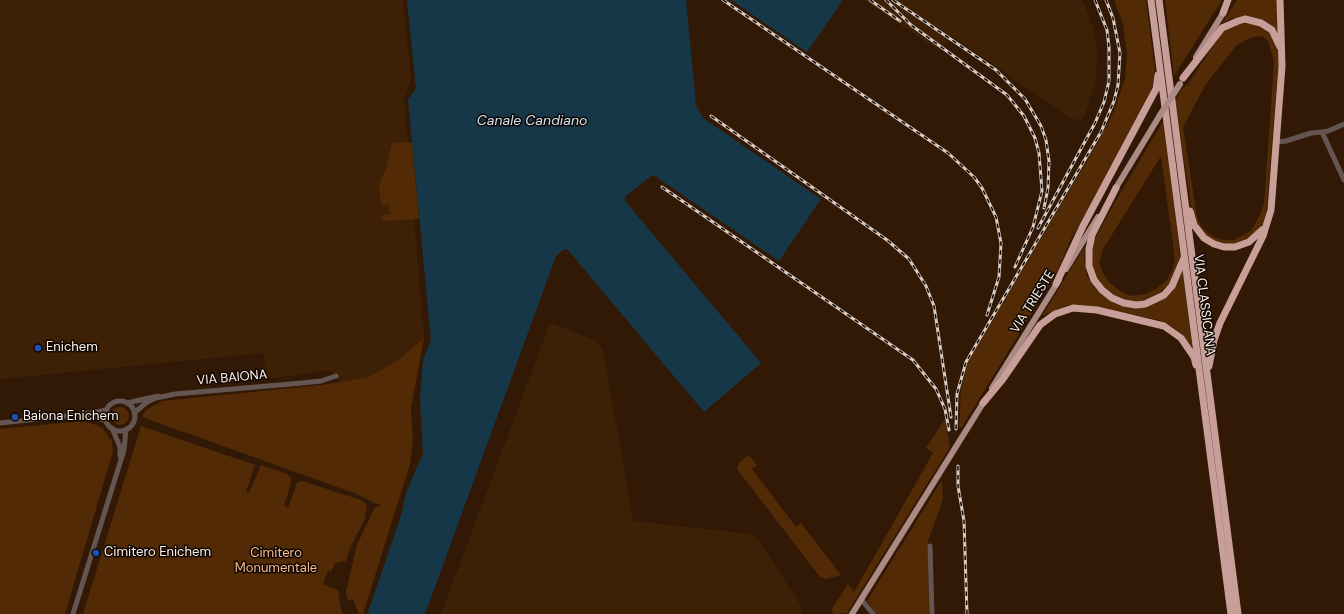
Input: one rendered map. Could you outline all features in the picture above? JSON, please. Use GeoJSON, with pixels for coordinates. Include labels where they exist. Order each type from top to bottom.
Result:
{"type":"FeatureCollection","features":[{"type":"Feature","properties":{"kind":"highway","name":"VIA CLASSICANA"},"geometry":{"type":"LineString","coordinates":[[1151,0],[1231,614]]}},
{"type":"Feature","properties":{"kind":"highway","name":"VIA CLASSICANA"},"geometry":{"type":"LineString","coordinates":[[1159,0],[1238,614]]}},
{"type":"Feature","properties":{"kind":"highway"},"geometry":{"type":"LineString","coordinates":[[1223,13],[1230,0]]}},
{"type":"Feature","properties":{"kind":"highway"},"geometry":{"type":"LineString","coordinates":[[1207,372],[1214,340],[1220,323],[1262,236],[1270,210],[1282,58],[1280,0]]}},
{"type":"Feature","properties":{"kind":"highway"},"geometry":{"type":"LineString","coordinates":[[1182,81],[1222,28],[1238,20],[1245,19],[1261,23],[1272,30],[1278,40],[1282,58]]}},
{"type":"Feature","properties":{"kind":"highway"},"geometry":{"type":"LineString","coordinates":[[1056,284],[1083,226],[1156,89],[1158,80],[1154,23]]}},
{"type":"Feature","properties":{"kind":"highway"},"geometry":{"type":"LineString","coordinates":[[1179,159],[1185,182],[1190,215],[1194,225],[1204,238],[1214,244],[1224,247],[1235,247],[1249,242],[1257,237],[1268,219]]}},
{"type":"Feature","properties":{"kind":"highway"},"geometry":{"type":"LineString","coordinates":[[1116,188],[1092,235],[1089,250],[1089,266],[1094,280],[1102,290],[1112,298],[1124,303],[1136,305],[1145,304],[1164,295],[1172,286],[1185,256]]}},
{"type":"Feature","properties":{"kind":"highway"},"geometry":{"type":"LineString","coordinates":[[983,403],[1003,379],[1040,325],[1056,314],[1072,308],[1104,312],[1146,321],[1170,330],[1187,345],[1194,357],[1201,380]]}},
{"type":"Feature","properties":{"kind":"main road","name":"VIA TRIESTE"},"geometry":{"type":"LineString","coordinates":[[852,614],[1223,13]]}},
{"type":"Feature","properties":{"kind":"street"},"geometry":{"type":"LineString","coordinates":[[1276,142],[1286,141],[1312,133],[1328,131],[1344,124]]}},
{"type":"Feature","properties":{"kind":"street"},"geometry":{"type":"LineString","coordinates":[[1322,132],[1344,180]]}},
{"type":"Feature","properties":{"kind":"street","name":"VIA BAIONA"},"geometry":{"type":"LineString","coordinates":[[134,413],[147,402],[156,398],[175,394],[321,381],[336,376]]}},
{"type":"Feature","properties":{"kind":"street"},"geometry":{"type":"LineString","coordinates":[[106,421],[107,410],[113,403],[123,401],[127,403],[152,396],[175,394]]}},
{"type":"Feature","properties":{"kind":"street"},"geometry":{"type":"LineString","coordinates":[[112,428],[120,430],[126,429],[132,424],[134,413],[127,403]]}},
{"type":"Feature","properties":{"kind":"street"},"geometry":{"type":"LineString","coordinates":[[0,423],[85,414],[107,410]]}},
{"type":"Feature","properties":{"kind":"street"},"geometry":{"type":"LineString","coordinates":[[85,414],[106,421],[112,428],[120,447],[121,459]]}},
{"type":"Feature","properties":{"kind":"street"},"geometry":{"type":"LineString","coordinates":[[73,614],[124,450],[126,429]]}},
{"type":"Feature","properties":{"kind":"street"},"geometry":{"type":"LineString","coordinates":[[930,546],[932,614]]}},
{"type":"Feature","properties":{"kind":"street"},"geometry":{"type":"LineString","coordinates":[[861,599],[873,614]]}},
{"type":"Feature","properties":{"kind":"shaded area"},"geometry":{"type":"Polygon","coordinates":[[[0,0],[403,0],[411,80],[404,99],[424,338],[398,360],[369,377],[340,382],[330,370],[268,379],[263,353],[0,379],[0,0]]]}},
{"type":"Feature","properties":{"kind":"shaded area"},"geometry":{"type":"Polygon","coordinates":[[[864,0],[1082,0],[1091,20],[1088,21],[1089,25],[1092,24],[1098,51],[1095,85],[1084,117],[1080,120],[1070,118],[951,35],[940,51],[864,0]]]}},
{"type":"Feature","properties":{"kind":"shaded area"},"geometry":{"type":"Polygon","coordinates":[[[550,323],[597,341],[603,349],[633,521],[751,534],[757,538],[802,607],[801,614],[441,614],[550,323]]]}},
{"type":"Feature","properties":{"kind":"green space"},"geometry":{"type":"Polygon","coordinates":[[[1114,0],[1146,0],[1155,71],[1151,91],[1144,108],[1070,241],[1058,270],[962,427],[959,428],[961,389],[968,362],[1098,142],[1113,113],[1125,79],[1127,53],[1123,24],[1114,0]]]}},
{"type":"Feature","properties":{"kind":"green space"},"geometry":{"type":"Polygon","coordinates":[[[1165,0],[1222,0],[1174,76],[1165,0]]]}},
{"type":"Feature","properties":{"kind":"green space"},"geometry":{"type":"Polygon","coordinates":[[[1237,0],[1277,0],[1280,35],[1273,27],[1263,20],[1253,17],[1232,18],[1222,23],[1237,0]]]}},
{"type":"Feature","properties":{"kind":"green space"},"geometry":{"type":"Polygon","coordinates":[[[1241,22],[1261,26],[1272,35],[1279,56],[1265,218],[1261,228],[1247,241],[1231,245],[1216,243],[1208,237],[1193,218],[1175,101],[1181,90],[1188,84],[1221,34],[1232,25],[1241,22]],[[1263,36],[1253,37],[1237,45],[1206,84],[1183,127],[1197,217],[1201,226],[1209,234],[1224,240],[1233,240],[1251,231],[1264,204],[1274,63],[1269,43],[1263,36]]]}},
{"type":"Feature","properties":{"kind":"green space"},"geometry":{"type":"Polygon","coordinates":[[[1165,118],[1180,258],[1169,285],[1159,293],[1141,301],[1128,301],[1108,293],[1101,286],[1093,271],[1091,251],[1094,241],[1115,202],[1165,118]],[[1161,156],[1103,249],[1099,263],[1104,275],[1110,283],[1120,291],[1131,296],[1145,294],[1156,289],[1166,281],[1172,271],[1175,259],[1161,156]]]}},
{"type":"Feature","properties":{"kind":"green space"},"geometry":{"type":"Polygon","coordinates":[[[412,142],[419,219],[383,221],[382,215],[390,214],[389,204],[381,205],[379,185],[387,166],[392,143],[412,142]]]}},
{"type":"Feature","properties":{"kind":"green space"},"geometry":{"type":"Polygon","coordinates":[[[1085,246],[1084,258],[1087,276],[1093,286],[1102,295],[1115,303],[1158,301],[1172,292],[1184,267],[1194,350],[1184,336],[1172,326],[1159,320],[1081,305],[1068,305],[1042,316],[1085,246]]]}},
{"type":"Feature","properties":{"kind":"green space"},"geometry":{"type":"Polygon","coordinates":[[[424,338],[411,408],[413,441],[410,464],[363,614],[359,614],[353,599],[348,601],[346,592],[357,545],[375,507],[381,506],[354,493],[142,417],[146,410],[162,401],[322,385],[369,377],[398,360],[424,338]]]}},
{"type":"Feature","properties":{"kind":"green space"},"geometry":{"type":"Polygon","coordinates":[[[116,407],[124,407],[129,412],[127,423],[124,425],[116,425],[111,420],[111,412],[116,407]]]}},
{"type":"Feature","properties":{"kind":"green space"},"geometry":{"type":"Polygon","coordinates":[[[945,419],[950,447],[847,613],[833,614],[832,609],[848,584],[854,592],[933,453],[926,448],[945,419]]]}},
{"type":"Feature","properties":{"kind":"green space"},"geometry":{"type":"Polygon","coordinates":[[[82,421],[96,425],[103,429],[112,442],[113,451],[65,614],[0,614],[0,429],[82,421]]]}},
{"type":"Feature","properties":{"kind":"green space","name":"Cimitero Monumentale"},"geometry":{"type":"Polygon","coordinates":[[[141,426],[255,465],[246,492],[249,493],[261,465],[287,474],[291,478],[291,483],[284,506],[288,508],[297,483],[302,481],[361,500],[367,505],[365,519],[350,548],[346,561],[335,563],[331,572],[328,571],[323,584],[338,590],[340,606],[343,614],[83,614],[141,426]]]}},
{"type":"Feature","properties":{"kind":"green space"},"geometry":{"type":"Polygon","coordinates":[[[749,455],[757,465],[752,469],[796,527],[801,523],[841,575],[826,579],[820,577],[737,469],[739,463],[749,455]]]}},
{"type":"Feature","properties":{"kind":"green space"},"geometry":{"type":"Polygon","coordinates":[[[942,480],[943,499],[928,541],[929,614],[876,614],[867,601],[942,480]]]}},
{"type":"Feature","properties":{"kind":"water","name":"Canale Candiano"},"geometry":{"type":"Polygon","coordinates":[[[407,0],[686,0],[696,105],[703,118],[821,199],[779,261],[655,176],[651,176],[625,197],[625,201],[761,363],[704,412],[568,250],[564,249],[556,256],[425,614],[369,614],[368,612],[400,519],[407,491],[423,453],[420,399],[423,360],[431,340],[408,100],[416,88],[407,0]]]}},
{"type":"Feature","properties":{"kind":"water"},"geometry":{"type":"Polygon","coordinates":[[[731,0],[843,0],[807,52],[731,0]]]}},
{"type":"Feature","properties":{"kind":"railway"},"geometry":{"type":"LineString","coordinates":[[723,0],[948,153],[974,177],[982,188],[996,217],[1001,243],[999,277],[987,315]]}},
{"type":"Feature","properties":{"kind":"railway"},"geometry":{"type":"LineString","coordinates":[[870,0],[900,21]]}},
{"type":"Feature","properties":{"kind":"railway"},"geometry":{"type":"LineString","coordinates":[[886,0],[911,25],[1007,95],[1024,116],[1035,138],[1039,153],[1042,191],[1033,227],[1015,267]]}},
{"type":"Feature","properties":{"kind":"railway"},"geometry":{"type":"LineString","coordinates":[[893,0],[996,70],[1025,99],[1041,126],[1046,140],[1049,161],[1048,188],[1044,208]]}},
{"type":"Feature","properties":{"kind":"railway"},"geometry":{"type":"LineString","coordinates":[[1038,228],[1095,123],[1104,102],[1109,81],[1109,47],[1107,30],[1095,0]]}},
{"type":"Feature","properties":{"kind":"railway"},"geometry":{"type":"LineString","coordinates":[[956,429],[957,394],[966,362],[1101,132],[1114,101],[1118,85],[1120,53],[1113,18],[1106,0]]}},
{"type":"Feature","properties":{"kind":"railway"},"geometry":{"type":"LineString","coordinates":[[711,116],[887,240],[909,259],[926,286],[934,306],[951,417]]}},
{"type":"Feature","properties":{"kind":"railway"},"geometry":{"type":"LineString","coordinates":[[662,187],[913,360],[936,389],[945,409],[949,430]]}},
{"type":"Feature","properties":{"kind":"railway"},"geometry":{"type":"LineString","coordinates":[[958,466],[958,486],[964,521],[967,614]]}},
{"type":"Feature","properties":{"kind":"place","name":"Enichem"},"geometry":{"type":"Point","coordinates":[38,348]}},
{"type":"Feature","properties":{"kind":"place","name":"Baiona Enichem"},"geometry":{"type":"Point","coordinates":[15,417]}},
{"type":"Feature","properties":{"kind":"place","name":"Cimitero Enichem"},"geometry":{"type":"Point","coordinates":[96,553]}}]}
